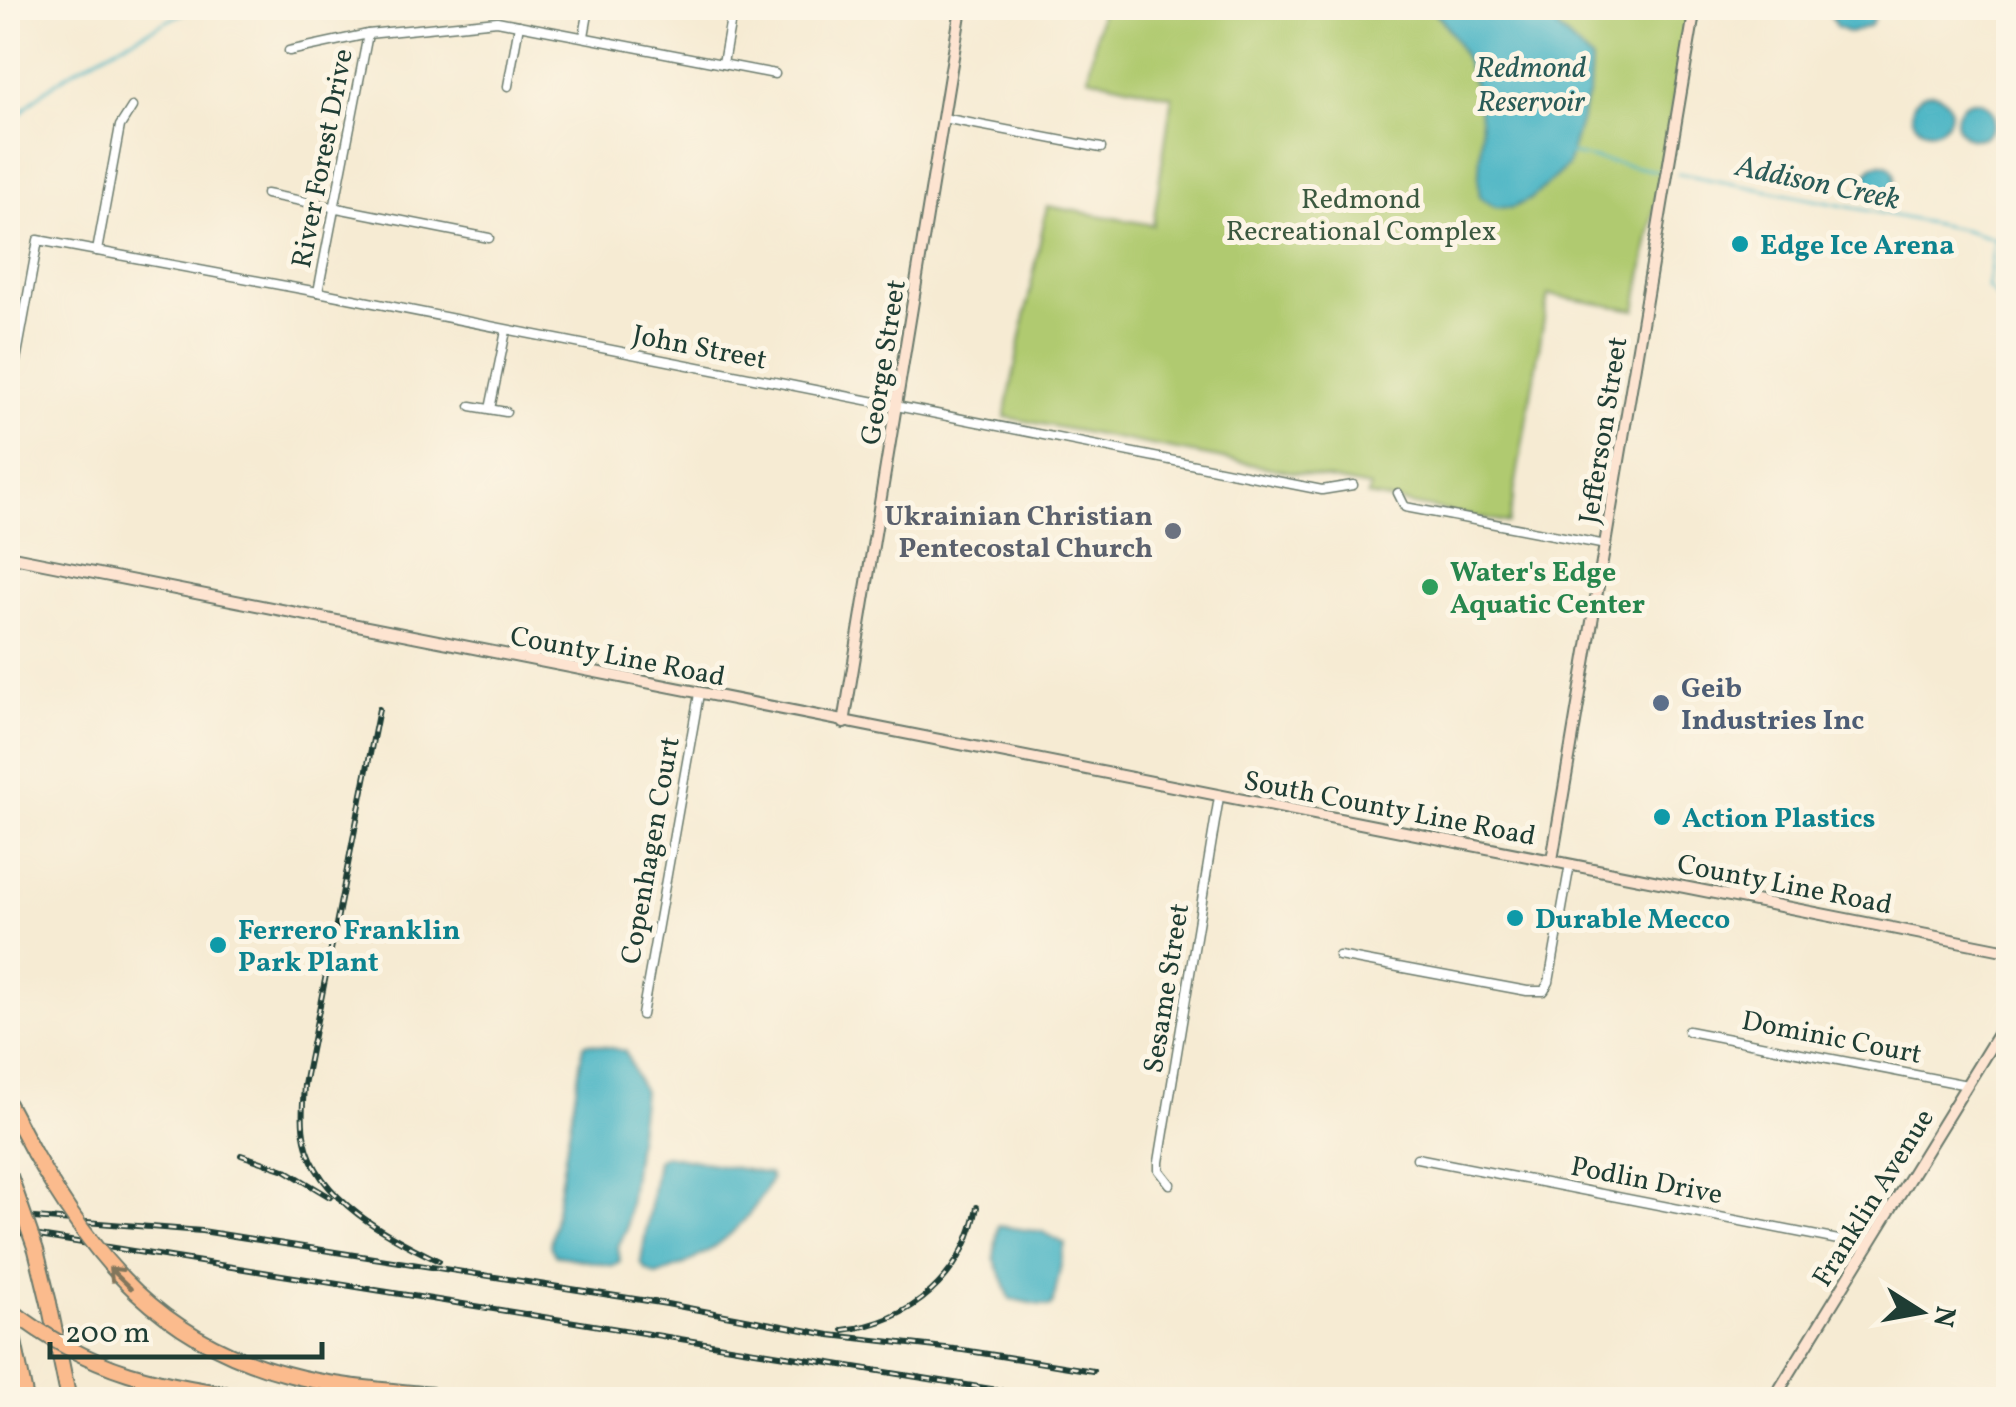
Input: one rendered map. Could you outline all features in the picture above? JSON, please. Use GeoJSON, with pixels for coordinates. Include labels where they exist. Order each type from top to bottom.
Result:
{"type":"FeatureCollection","features":[{"type":"Feature","properties":{"kind":"highway"},"geometry":{"type":"LineString","coordinates":[[8,1104],[66,1210],[104,1262],[166,1318],[199,1338],[288,1374],[433,1396]]}},
{"type":"Feature","properties":{"kind":"highway"},"geometry":{"type":"LineString","coordinates":[[9,1173],[36,1250],[69,1400]]}},
{"type":"Feature","properties":{"kind":"highway"},"geometry":{"type":"LineString","coordinates":[[8,1310],[26,1400]]}},
{"type":"Feature","properties":{"kind":"highway"},"geometry":{"type":"LineString","coordinates":[[8,1310],[116,1371],[156,1383],[267,1400]]}},
{"type":"Feature","properties":{"kind":"street"},"geometry":{"type":"LineString","coordinates":[[580,8],[588,14]]}},
{"type":"Feature","properties":{"kind":"street"},"geometry":{"type":"LineString","coordinates":[[584,36],[588,14],[598,8]]}},
{"type":"Feature","properties":{"kind":"street"},"geometry":{"type":"LineString","coordinates":[[723,63],[733,8]]}},
{"type":"Feature","properties":{"kind":"street","name":"George Street"},"geometry":{"type":"LineString","coordinates":[[844,722],[961,8]]}},
{"type":"Feature","properties":{"kind":"street","name":"Jefferson Street"},"geometry":{"type":"LineString","coordinates":[[1552,860],[1695,8]]}},
{"type":"Feature","properties":{"kind":"street"},"geometry":{"type":"LineString","coordinates":[[289,50],[368,34],[497,21],[775,74]]}},
{"type":"Feature","properties":{"kind":"street"},"geometry":{"type":"LineString","coordinates":[[508,86],[519,25]]}},
{"type":"Feature","properties":{"kind":"street","name":"River Forest Drive"},"geometry":{"type":"LineString","coordinates":[[318,292],[368,34]]}},
{"type":"Feature","properties":{"kind":"street"},"geometry":{"type":"LineString","coordinates":[[97,251],[120,126],[132,107]]}},
{"type":"Feature","properties":{"kind":"street"},"geometry":{"type":"LineString","coordinates":[[943,118],[1100,148]]}},
{"type":"Feature","properties":{"kind":"street"},"geometry":{"type":"LineString","coordinates":[[266,194],[488,238]]}},
{"type":"Feature","properties":{"kind":"street","name":"John Street"},"geometry":{"type":"LineString","coordinates":[[8,404],[38,240],[1322,490],[1353,485]]}},
{"type":"Feature","properties":{"kind":"street"},"geometry":{"type":"LineString","coordinates":[[490,409],[506,331]]}},
{"type":"Feature","properties":{"kind":"street"},"geometry":{"type":"LineString","coordinates":[[471,406],[506,412]]}},
{"type":"Feature","properties":{"kind":"street"},"geometry":{"type":"LineString","coordinates":[[1398,493],[1405,507],[1606,544]]}},
{"type":"Feature","properties":{"kind":"street","name":"County Line Road"},"geometry":{"type":"LineString","coordinates":[[8,556],[1219,797]]}},
{"type":"Feature","properties":{"kind":"street","name":"Copenhagen Court"},"geometry":{"type":"LineString","coordinates":[[642,1015],[699,694]]}},
{"type":"Feature","properties":{"kind":"street","name":"South County Line Road"},"geometry":{"type":"LineString","coordinates":[[1219,797],[1552,860]]}},
{"type":"Feature","properties":{"kind":"street","name":"Sesame Street"},"geometry":{"type":"LineString","coordinates":[[1170,1184],[1159,1162],[1219,797]]}},
{"type":"Feature","properties":{"kind":"street","name":"County Line Road"},"geometry":{"type":"LineString","coordinates":[[1552,860],[2008,951]]}},
{"type":"Feature","properties":{"kind":"street"},"geometry":{"type":"LineString","coordinates":[[1339,956],[1544,991],[1549,982],[1570,864]]}},
{"type":"Feature","properties":{"kind":"street","name":"Franklin Avenue"},"geometry":{"type":"LineString","coordinates":[[1773,1400],[2008,1018]]}},
{"type":"Feature","properties":{"kind":"street","name":"Dominic Court"},"geometry":{"type":"LineString","coordinates":[[1688,1031],[1967,1085]]}},
{"type":"Feature","properties":{"kind":"street","name":"Podlin Drive"},"geometry":{"type":"LineString","coordinates":[[1417,1158],[1868,1246]]}},
{"type":"Feature","properties":{"kind":"green space","name":"Redmond Recreational Complex"},"geometry":{"type":"Polygon","coordinates":[[[1101,8],[1690,8],[1636,310],[1548,295],[1509,523],[1368,496],[1370,487],[1005,417],[1047,206],[1153,225],[1172,96],[1088,77],[1101,8]]]}},
{"type":"Feature","properties":{"kind":"water","name":"Redmond Reservoir"},"geometry":{"type":"Polygon","coordinates":[[[1431,8],[1561,8],[1558,29],[1591,60],[1589,92],[1567,166],[1531,199],[1512,208],[1495,207],[1480,198],[1481,128],[1476,95],[1459,47],[1431,8]]]}},
{"type":"Feature","properties":{"kind":"water"},"geometry":{"type":"Polygon","coordinates":[[[1828,8],[1877,8],[1871,25],[1850,33],[1836,27],[1828,8]]]}},
{"type":"Feature","properties":{"kind":"water"},"geometry":{"type":"Polygon","coordinates":[[[1931,93],[1944,99],[1950,112],[1944,125],[1931,131],[1918,125],[1912,112],[1918,99],[1931,93]]]}},
{"type":"Feature","properties":{"kind":"water"},"geometry":{"type":"Polygon","coordinates":[[[1975,101],[1988,107],[1994,120],[1988,133],[1975,139],[1962,133],[1956,120],[1962,107],[1975,101]]]}},
{"type":"Feature","properties":{"kind":"water"},"geometry":{"type":"Polygon","coordinates":[[[1881,164],[1891,168],[1895,178],[1891,188],[1881,192],[1871,188],[1867,178],[1871,168],[1881,164]]]}},
{"type":"Feature","properties":{"kind":"water"},"geometry":{"type":"Polygon","coordinates":[[[588,1043],[625,1051],[643,1092],[626,1231],[618,1246],[620,1261],[613,1266],[555,1255],[550,1246],[583,1046],[588,1043]]]}},
{"type":"Feature","properties":{"kind":"water"},"geometry":{"type":"Polygon","coordinates":[[[665,1155],[769,1174],[771,1179],[750,1213],[724,1240],[693,1260],[656,1275],[641,1262],[657,1160],[665,1155]]]}},
{"type":"Feature","properties":{"kind":"water"},"geometry":{"type":"Polygon","coordinates":[[[998,1226],[1043,1232],[1065,1244],[1050,1307],[1010,1299],[994,1257],[998,1226]]]}},
{"type":"Feature","properties":{"kind":"waterway","name":"Addison Creek"},"geometry":{"type":"LineString","coordinates":[[8,131],[24,110],[66,75],[192,8]]}},
{"type":"Feature","properties":{"kind":"waterway","name":"Addison Creek"},"geometry":{"type":"LineString","coordinates":[[1570,154],[1657,171]]}},
{"type":"Feature","properties":{"kind":"waterway","name":"Addison Creek"},"geometry":{"type":"LineString","coordinates":[[1678,173],[1965,230],[2008,243]]}},
{"type":"Feature","properties":{"kind":"waterway"},"geometry":{"type":"LineString","coordinates":[[1994,240],[1988,288],[1998,299],[2008,301]]}},
{"type":"Feature","properties":{"kind":"railway"},"geometry":{"type":"LineString","coordinates":[[379,709],[304,1085],[303,1126],[312,1161],[339,1198],[378,1228],[439,1261]]}},
{"type":"Feature","properties":{"kind":"railway"},"geometry":{"type":"LineString","coordinates":[[241,1155],[285,1170],[330,1197]]}},
{"type":"Feature","properties":{"kind":"railway"},"geometry":{"type":"LineString","coordinates":[[843,1330],[891,1317],[931,1291],[960,1254],[977,1207]]}},
{"type":"Feature","properties":{"kind":"railway"},"geometry":{"type":"LineString","coordinates":[[8,1216],[202,1231],[667,1304],[830,1335],[963,1350],[1093,1371]]}},
{"type":"Feature","properties":{"kind":"railway"},"geometry":{"type":"LineString","coordinates":[[8,1231],[1060,1400]]}},
{"type":"Feature","properties":{"kind":"place","name":"Edge Ice Arena"},"geometry":{"type":"Point","coordinates":[1740,244]}},
{"type":"Feature","properties":{"kind":"place","name":"Ukrainian Christian Pentecostal Church"},"geometry":{"type":"Point","coordinates":[1173,531]}},
{"type":"Feature","properties":{"kind":"place","name":"Water's Edge Aquatic Center"},"geometry":{"type":"Point","coordinates":[1430,587]}},
{"type":"Feature","properties":{"kind":"place","name":"Geib Industries Inc"},"geometry":{"type":"Point","coordinates":[1661,703]}},
{"type":"Feature","properties":{"kind":"place","name":"Action Plastics"},"geometry":{"type":"Point","coordinates":[1662,817]}},
{"type":"Feature","properties":{"kind":"place","name":"Durable Mecco"},"geometry":{"type":"Point","coordinates":[1515,918]}},
{"type":"Feature","properties":{"kind":"place","name":"Ferrero Franklin Park Plant"},"geometry":{"type":"Point","coordinates":[218,945]}}]}
